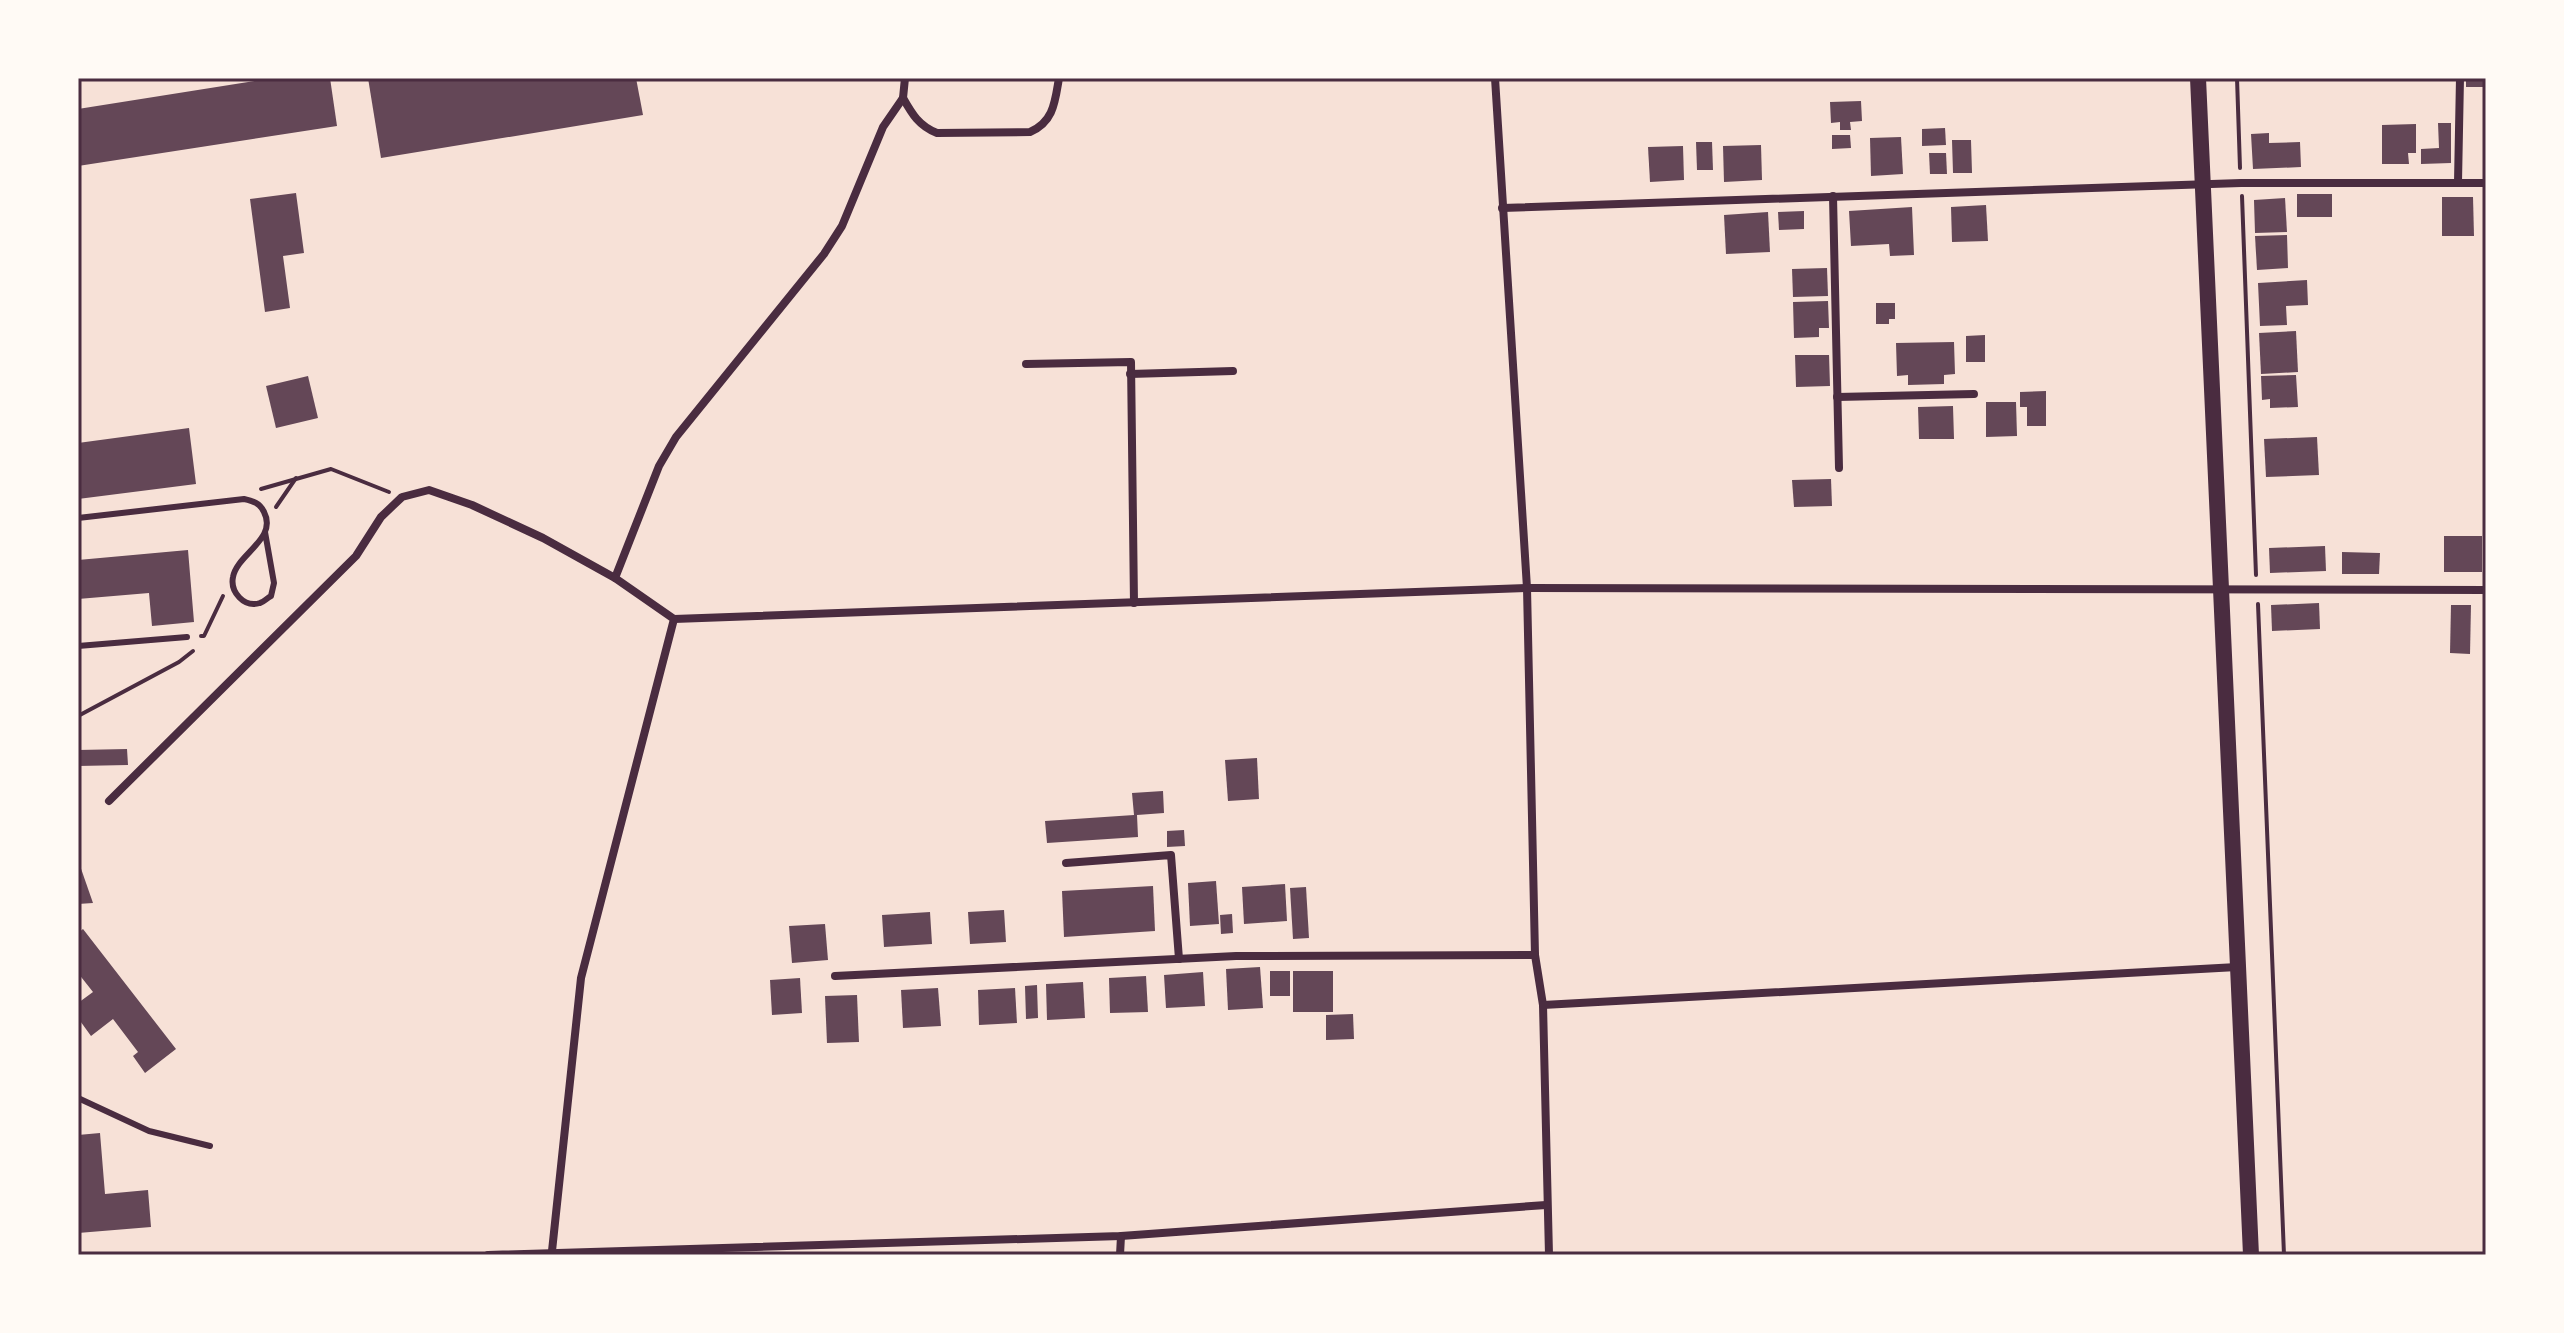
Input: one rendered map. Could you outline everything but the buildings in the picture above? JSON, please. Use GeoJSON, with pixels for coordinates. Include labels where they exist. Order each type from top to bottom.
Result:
{"type":"FeatureCollection","features":[{"type":"Feature","properties":{"kind":"main road"},"geometry":{"type":"LineString","coordinates":[[2198,78],[2251,1255]]}},
{"type":"Feature","properties":{"kind":"street"},"geometry":{"type":"LineString","coordinates":[[615,578],[659,466],[676,437],[824,254],[842,226],[883,127],[903,98],[905,78]]}},
{"type":"Feature","properties":{"kind":"street"},"geometry":{"type":"LineString","coordinates":[[903,98],[915,119],[925,129],[937,133],[1030,132],[1042,127],[1051,115],[1059,78]]}},
{"type":"Feature","properties":{"kind":"street"},"geometry":{"type":"LineString","coordinates":[[1495,78],[1527,588],[1535,955],[1543,1005],[1549,1255]]}},
{"type":"Feature","properties":{"kind":"street"},"geometry":{"type":"LineString","coordinates":[[2458,182],[2460,78]]}},
{"type":"Feature","properties":{"kind":"street"},"geometry":{"type":"LineString","coordinates":[[1502,208],[2241,183],[2486,183]]}},
{"type":"Feature","properties":{"kind":"street"},"geometry":{"type":"LineString","coordinates":[[1833,196],[1839,468]]}},
{"type":"Feature","properties":{"kind":"street"},"geometry":{"type":"LineString","coordinates":[[1026,364],[1131,362],[1134,603]]}},
{"type":"Feature","properties":{"kind":"street"},"geometry":{"type":"LineString","coordinates":[[1130,374],[1233,371]]}},
{"type":"Feature","properties":{"kind":"street"},"geometry":{"type":"LineString","coordinates":[[1837,397],[1974,394]]}},
{"type":"Feature","properties":{"kind":"street"},"geometry":{"type":"LineString","coordinates":[[109,801],[356,556],[381,517],[402,497],[429,490],[472,505],[543,538],[615,578],[674,619],[1527,588],[2486,590]]}},
{"type":"Feature","properties":{"kind":"street"},"geometry":{"type":"LineString","coordinates":[[552,1251],[581,978],[674,619]]}},
{"type":"Feature","properties":{"kind":"street"},"geometry":{"type":"LineString","coordinates":[[1066,863],[1171,855],[1179,959]]}},
{"type":"Feature","properties":{"kind":"street"},"geometry":{"type":"LineString","coordinates":[[835,976],[1236,956],[1535,955]]}},
{"type":"Feature","properties":{"kind":"street"},"geometry":{"type":"LineString","coordinates":[[1543,1005],[2237,967]]}},
{"type":"Feature","properties":{"kind":"street"},"geometry":{"type":"LineString","coordinates":[[488,1255],[1121,1236],[1546,1205]]}},
{"type":"Feature","properties":{"kind":"street"},"geometry":{"type":"LineString","coordinates":[[1120,1255],[1121,1236]]}},
{"type":"Feature","properties":{"kind":"lane"},"geometry":{"type":"LineString","coordinates":[[78,518],[244,499],[254,501],[267,519],[265,532],[274,583],[271,596],[260,603],[248,604],[239,599],[233,588],[233,576],[239,563],[265,532]]}},
{"type":"Feature","properties":{"kind":"lane"},"geometry":{"type":"LineString","coordinates":[[78,646],[187,637]]}},
{"type":"Feature","properties":{"kind":"lane"},"geometry":{"type":"LineString","coordinates":[[78,1098],[149,1131],[210,1146]]}},
{"type":"Feature","properties":{"kind":"path"},"geometry":{"type":"LineString","coordinates":[[2237,78],[2284,1255]]}},
{"type":"Feature","properties":{"kind":"path"},"geometry":{"type":"LineString","coordinates":[[244,499],[263,487],[331,469],[402,497]]}},
{"type":"Feature","properties":{"kind":"path"},"geometry":{"type":"LineString","coordinates":[[267,519],[298,476]]}},
{"type":"Feature","properties":{"kind":"path"},"geometry":{"type":"LineString","coordinates":[[78,716],[194,651],[233,576]]}},
{"type":"Feature","properties":{"kind":"path"},"geometry":{"type":"LineString","coordinates":[[187,637],[204,636]]}}]}
